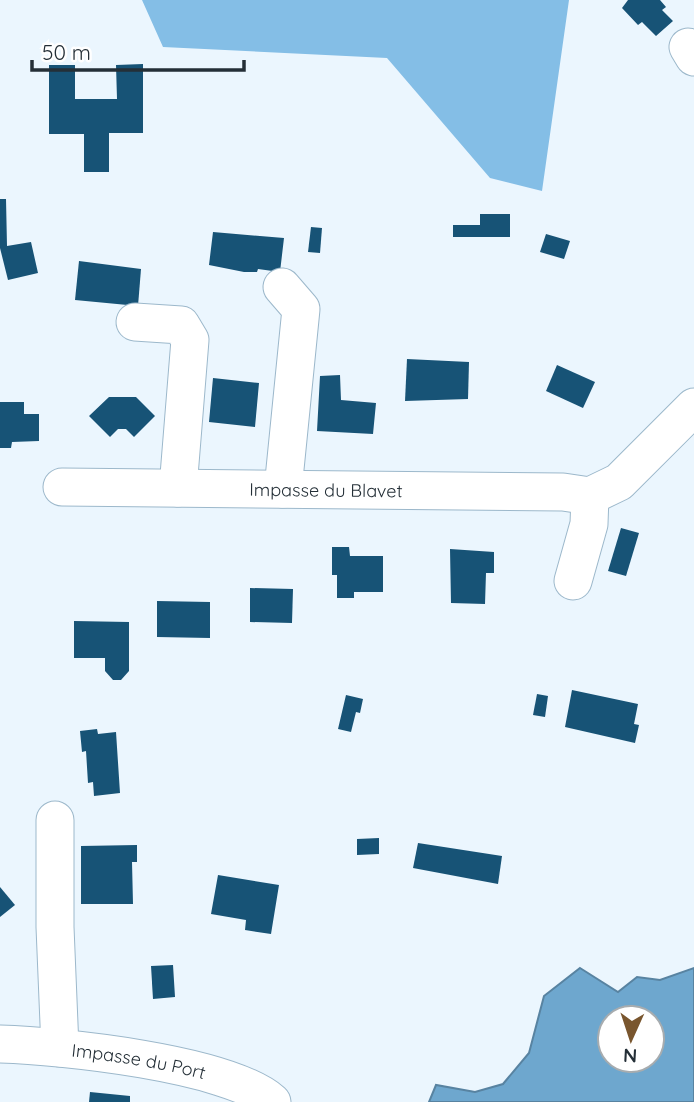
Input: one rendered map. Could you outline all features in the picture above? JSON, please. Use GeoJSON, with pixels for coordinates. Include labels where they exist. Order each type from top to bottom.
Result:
{"type":"FeatureCollection","features":[{"type":"Feature","properties":{"kind":"street"},"geometry":{"type":"LineString","coordinates":[[282,287],[301,309],[283,489]]}},
{"type":"Feature","properties":{"kind":"street"},"geometry":{"type":"LineString","coordinates":[[135,322],[181,325],[190,340],[178,488]]}},
{"type":"Feature","properties":{"kind":"street"},"geometry":{"type":"LineString","coordinates":[[573,581],[589,524],[590,496],[620,482],[694,407]]}},
{"type":"Feature","properties":{"kind":"street","name":"Impasse du Blavet"},"geometry":{"type":"LineString","coordinates":[[62,487],[563,492],[590,496]]}},
{"type":"Feature","properties":{"kind":"street"},"geometry":{"type":"LineString","coordinates":[[55,820],[55,928],[61,1048]]}},
{"type":"Feature","properties":{"kind":"street","name":"Impasse du Port"},"geometry":{"type":"LineString","coordinates":[[0,1044],[130,1057],[223,1077],[262,1093],[272,1102]]}},
{"type":"Feature","properties":{"kind":"shaded area"},"geometry":{"type":"Polygon","coordinates":[[[142,0],[569,0],[542,191],[490,178],[387,58],[163,47],[142,0]]]}},
{"type":"Feature","properties":{"kind":"shaded area"},"geometry":{"type":"Polygon","coordinates":[[[580,968],[618,992],[637,977],[660,980],[694,968],[694,1102],[429,1102],[436,1085],[475,1092],[503,1084],[529,1053],[544,996],[580,968]]]}},
{"type":"Feature","properties":{"kind":"building"},"geometry":{"type":"Polygon","coordinates":[[[628,0],[660,0],[666,7],[662,10],[673,21],[656,36],[642,22],[638,25],[622,8],[628,0]]]}},
{"type":"Feature","properties":{"kind":"building"},"geometry":{"type":"Polygon","coordinates":[[[143,64],[143,133],[109,133],[109,172],[84,172],[84,134],[49,134],[49,65],[75,65],[75,99],[117,99],[116,65],[143,64]]]}},
{"type":"Feature","properties":{"kind":"building"},"geometry":{"type":"Polygon","coordinates":[[[0,199],[6,199],[7,246],[31,242],[38,273],[8,280],[0,248],[0,199]]]}},
{"type":"Feature","properties":{"kind":"building"},"geometry":{"type":"Polygon","coordinates":[[[480,214],[510,214],[510,237],[453,237],[453,225],[480,225],[480,214]]]}},
{"type":"Feature","properties":{"kind":"building"},"geometry":{"type":"Polygon","coordinates":[[[311,227],[322,228],[320,253],[308,252],[311,227]]]}},
{"type":"Feature","properties":{"kind":"building"},"geometry":{"type":"Polygon","coordinates":[[[213,232],[284,238],[280,272],[258,269],[257,272],[244,272],[209,265],[213,232]]]}},
{"type":"Feature","properties":{"kind":"building"},"geometry":{"type":"Polygon","coordinates":[[[546,234],[570,241],[564,259],[540,252],[546,234]]]}},
{"type":"Feature","properties":{"kind":"building"},"geometry":{"type":"Polygon","coordinates":[[[79,261],[141,269],[138,306],[75,300],[79,261]]]}},
{"type":"Feature","properties":{"kind":"building"},"geometry":{"type":"Polygon","coordinates":[[[407,359],[469,362],[468,399],[405,401],[407,359]]]}},
{"type":"Feature","properties":{"kind":"building"},"geometry":{"type":"Polygon","coordinates":[[[557,365],[595,382],[583,408],[546,391],[557,365]]]}},
{"type":"Feature","properties":{"kind":"building"},"geometry":{"type":"Polygon","coordinates":[[[340,375],[341,400],[376,403],[373,434],[317,431],[320,376],[340,375]]]}},
{"type":"Feature","properties":{"kind":"building"},"geometry":{"type":"Polygon","coordinates":[[[213,378],[259,383],[255,427],[209,422],[213,378]]]}},
{"type":"Feature","properties":{"kind":"building"},"geometry":{"type":"Polygon","coordinates":[[[109,397],[136,397],[155,416],[134,437],[126,429],[118,429],[110,437],[89,416],[109,397]]]}},
{"type":"Feature","properties":{"kind":"building"},"geometry":{"type":"Polygon","coordinates":[[[0,402],[24,402],[24,414],[39,414],[39,441],[12,442],[11,448],[0,448],[0,402]]]}},
{"type":"Feature","properties":{"kind":"building"},"geometry":{"type":"Polygon","coordinates":[[[621,528],[639,533],[626,576],[608,571],[621,528]]]}},
{"type":"Feature","properties":{"kind":"building"},"geometry":{"type":"Polygon","coordinates":[[[332,547],[349,547],[350,556],[383,556],[383,592],[354,592],[354,598],[337,598],[337,575],[332,575],[332,547]]]}},
{"type":"Feature","properties":{"kind":"building"},"geometry":{"type":"Polygon","coordinates":[[[450,549],[494,552],[494,573],[486,573],[485,604],[451,603],[450,549]]]}},
{"type":"Feature","properties":{"kind":"building"},"geometry":{"type":"Polygon","coordinates":[[[250,588],[293,589],[292,623],[250,622],[250,588]]]}},
{"type":"Feature","properties":{"kind":"building"},"geometry":{"type":"Polygon","coordinates":[[[157,601],[210,602],[210,638],[157,637],[157,601]]]}},
{"type":"Feature","properties":{"kind":"building"},"geometry":{"type":"Polygon","coordinates":[[[74,621],[129,622],[129,671],[121,680],[113,680],[105,671],[105,658],[74,658],[74,621]]]}},
{"type":"Feature","properties":{"kind":"building"},"geometry":{"type":"Polygon","coordinates":[[[572,690],[638,704],[634,724],[639,725],[635,743],[565,727],[572,690]]]}},
{"type":"Feature","properties":{"kind":"building"},"geometry":{"type":"Polygon","coordinates":[[[537,694],[548,696],[545,717],[533,715],[537,694]]]}},
{"type":"Feature","properties":{"kind":"building"},"geometry":{"type":"Polygon","coordinates":[[[346,695],[363,699],[360,713],[356,712],[351,732],[338,729],[346,695]]]}},
{"type":"Feature","properties":{"kind":"building"},"geometry":{"type":"Polygon","coordinates":[[[97,729],[98,734],[116,732],[120,793],[94,796],[93,782],[88,783],[86,751],[82,752],[80,731],[97,729]]]}},
{"type":"Feature","properties":{"kind":"building"},"geometry":{"type":"Polygon","coordinates":[[[379,838],[379,854],[357,855],[357,839],[379,838]]]}},
{"type":"Feature","properties":{"kind":"building"},"geometry":{"type":"Polygon","coordinates":[[[418,843],[502,856],[498,884],[413,868],[418,843]]]}},
{"type":"Feature","properties":{"kind":"building"},"geometry":{"type":"Polygon","coordinates":[[[137,845],[137,862],[132,862],[133,904],[81,904],[81,846],[137,845]]]}},
{"type":"Feature","properties":{"kind":"building"},"geometry":{"type":"Polygon","coordinates":[[[218,875],[279,885],[271,934],[245,930],[246,920],[211,914],[218,875]]]}},
{"type":"Feature","properties":{"kind":"building"},"geometry":{"type":"Polygon","coordinates":[[[0,887],[15,905],[0,917],[0,887]]]}},
{"type":"Feature","properties":{"kind":"building"},"geometry":{"type":"Polygon","coordinates":[[[173,965],[175,997],[153,999],[151,966],[173,965]]]}},
{"type":"Feature","properties":{"kind":"building"},"geometry":{"type":"Polygon","coordinates":[[[90,1092],[130,1096],[130,1102],[89,1102],[90,1092]]]}}]}
